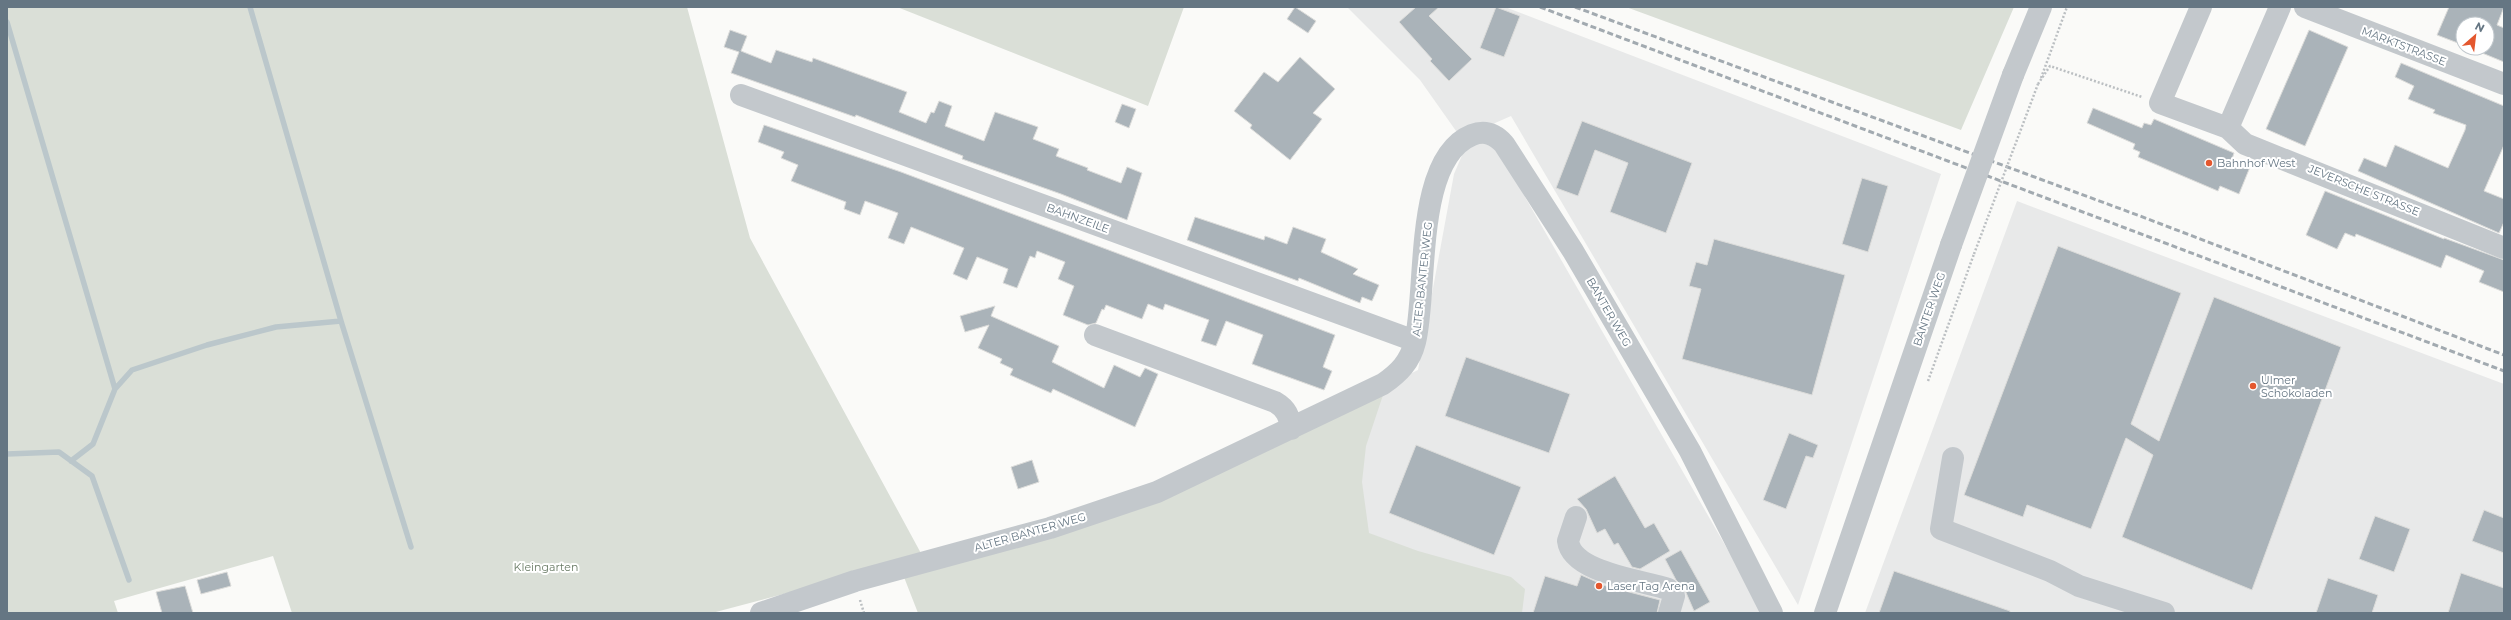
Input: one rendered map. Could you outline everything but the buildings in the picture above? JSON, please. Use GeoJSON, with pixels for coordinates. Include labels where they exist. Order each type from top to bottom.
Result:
{"type":"FeatureCollection","features":[{"type":"Feature","properties":{"kind":"street","name":"BANTER WEG"},"geometry":{"type":"LineString","coordinates":[[1824,613],[1951,245],[2013,74],[2041,7]]}},
{"type":"Feature","properties":{"kind":"street"},"geometry":{"type":"LineString","coordinates":[[2201,7],[2160,103],[2228,128],[2280,7]]}},
{"type":"Feature","properties":{"kind":"street","name":"MARKTSTRASSE"},"geometry":{"type":"LineString","coordinates":[[2305,7],[2504,84]]}},
{"type":"Feature","properties":{"kind":"street","name":"BAHNZEILE"},"geometry":{"type":"LineString","coordinates":[[741,95],[1415,341]]}},
{"type":"Feature","properties":{"kind":"street","name":"JEVERSCHE STRASSE"},"geometry":{"type":"LineString","coordinates":[[2228,128],[2245,144],[2504,248]]}},
{"type":"Feature","properties":{"kind":"street","name":"ALTER BANTER WEG"},"geometry":{"type":"LineString","coordinates":[[761,613],[854,580],[1050,528],[1157,492],[1291,429],[1382,384],[1395,376],[1405,366],[1415,341],[1421,299],[1425,232],[1432,196],[1440,173],[1455,146],[1467,137],[1479,132],[1490,133],[1498,136],[1504,144]]}},
{"type":"Feature","properties":{"kind":"street","name":"BANTER WEG"},"geometry":{"type":"LineString","coordinates":[[1504,144],[1573,251],[1690,451],[1772,613]]}},
{"type":"Feature","properties":{"kind":"street"},"geometry":{"type":"LineString","coordinates":[[1095,335],[1275,402],[1284,407],[1289,417],[1291,429]]}},
{"type":"Feature","properties":{"kind":"street"},"geometry":{"type":"LineString","coordinates":[[1953,458],[1941,529],[2050,571],[2079,586],[2164,613]]}},
{"type":"Feature","properties":{"kind":"street"},"geometry":{"type":"LineString","coordinates":[[1576,517],[1568,541],[1575,557],[1591,568],[1668,589],[1674,596],[1669,613]]}},
{"type":"Feature","properties":{"kind":"path"},"geometry":{"type":"LineString","coordinates":[[1974,254],[2067,7]]}},
{"type":"Feature","properties":{"kind":"path"},"geometry":{"type":"LineString","coordinates":[[2038,84],[2050,66],[2160,103]]}},
{"type":"Feature","properties":{"kind":"shaded area"},"geometry":{"type":"Polygon","coordinates":[[[1347,7],[1505,7],[1941,174],[1798,605],[1511,116],[1461,138],[1420,80],[1347,7]]]}},
{"type":"Feature","properties":{"kind":"shaded area"},"geometry":{"type":"Polygon","coordinates":[[[1490,136],[1764,613],[918,613],[1147,505],[1418,370],[1454,174],[1466,146],[1490,136]]]}},
{"type":"Feature","properties":{"kind":"shaded area"},"geometry":{"type":"Polygon","coordinates":[[[2017,201],[2504,384],[2504,613],[1865,613],[2017,201]]]}},
{"type":"Feature","properties":{"kind":"green space","name":"Kleingarten"},"geometry":{"type":"Polygon","coordinates":[[[7,7],[687,7],[750,238],[923,557],[712,613],[292,613],[273,556],[114,601],[118,613],[7,613],[7,7]]]}},
{"type":"Feature","properties":{"kind":"green space"},"geometry":{"type":"Polygon","coordinates":[[[897,7],[1184,7],[1148,106],[897,7]]]}},
{"type":"Feature","properties":{"kind":"green space"},"geometry":{"type":"Polygon","coordinates":[[[1626,7],[2014,7],[1961,130],[1626,7]]]}},
{"type":"Feature","properties":{"kind":"green space"},"geometry":{"type":"Polygon","coordinates":[[[1386,386],[1366,446],[1362,482],[1369,533],[1418,551],[1511,577],[1525,589],[1522,613],[918,613],[902,572],[1147,505],[1386,386]]]}},
{"type":"Feature","properties":{"kind":"waterway"},"geometry":{"type":"LineString","coordinates":[[250,7],[341,321]]}},
{"type":"Feature","properties":{"kind":"waterway"},"geometry":{"type":"LineString","coordinates":[[7,22],[115,389]]}},
{"type":"Feature","properties":{"kind":"waterway"},"geometry":{"type":"LineString","coordinates":[[71,461],[93,444],[115,389],[132,370],[207,345],[276,327],[341,321],[411,547]]}},
{"type":"Feature","properties":{"kind":"waterway"},"geometry":{"type":"LineString","coordinates":[[7,454],[59,452],[92,476],[129,580]]}},
{"type":"Feature","properties":{"kind":"railway"},"geometry":{"type":"LineString","coordinates":[[1540,7],[2504,371]]}},
{"type":"Feature","properties":{"kind":"railway"},"geometry":{"type":"LineString","coordinates":[[1575,7],[2140,216],[2504,355]]}},
{"type":"Feature","properties":{"kind":"place","name":"Bahnhof West"},"geometry":{"type":"Point","coordinates":[2209,163]}},
{"type":"Feature","properties":{"kind":"place","name":"Ulmer Schokoladen"},"geometry":{"type":"Point","coordinates":[2253,386]}},
{"type":"Feature","properties":{"kind":"place","name":"Laser Tag Arena"},"geometry":{"type":"Point","coordinates":[1599,586]}}]}
